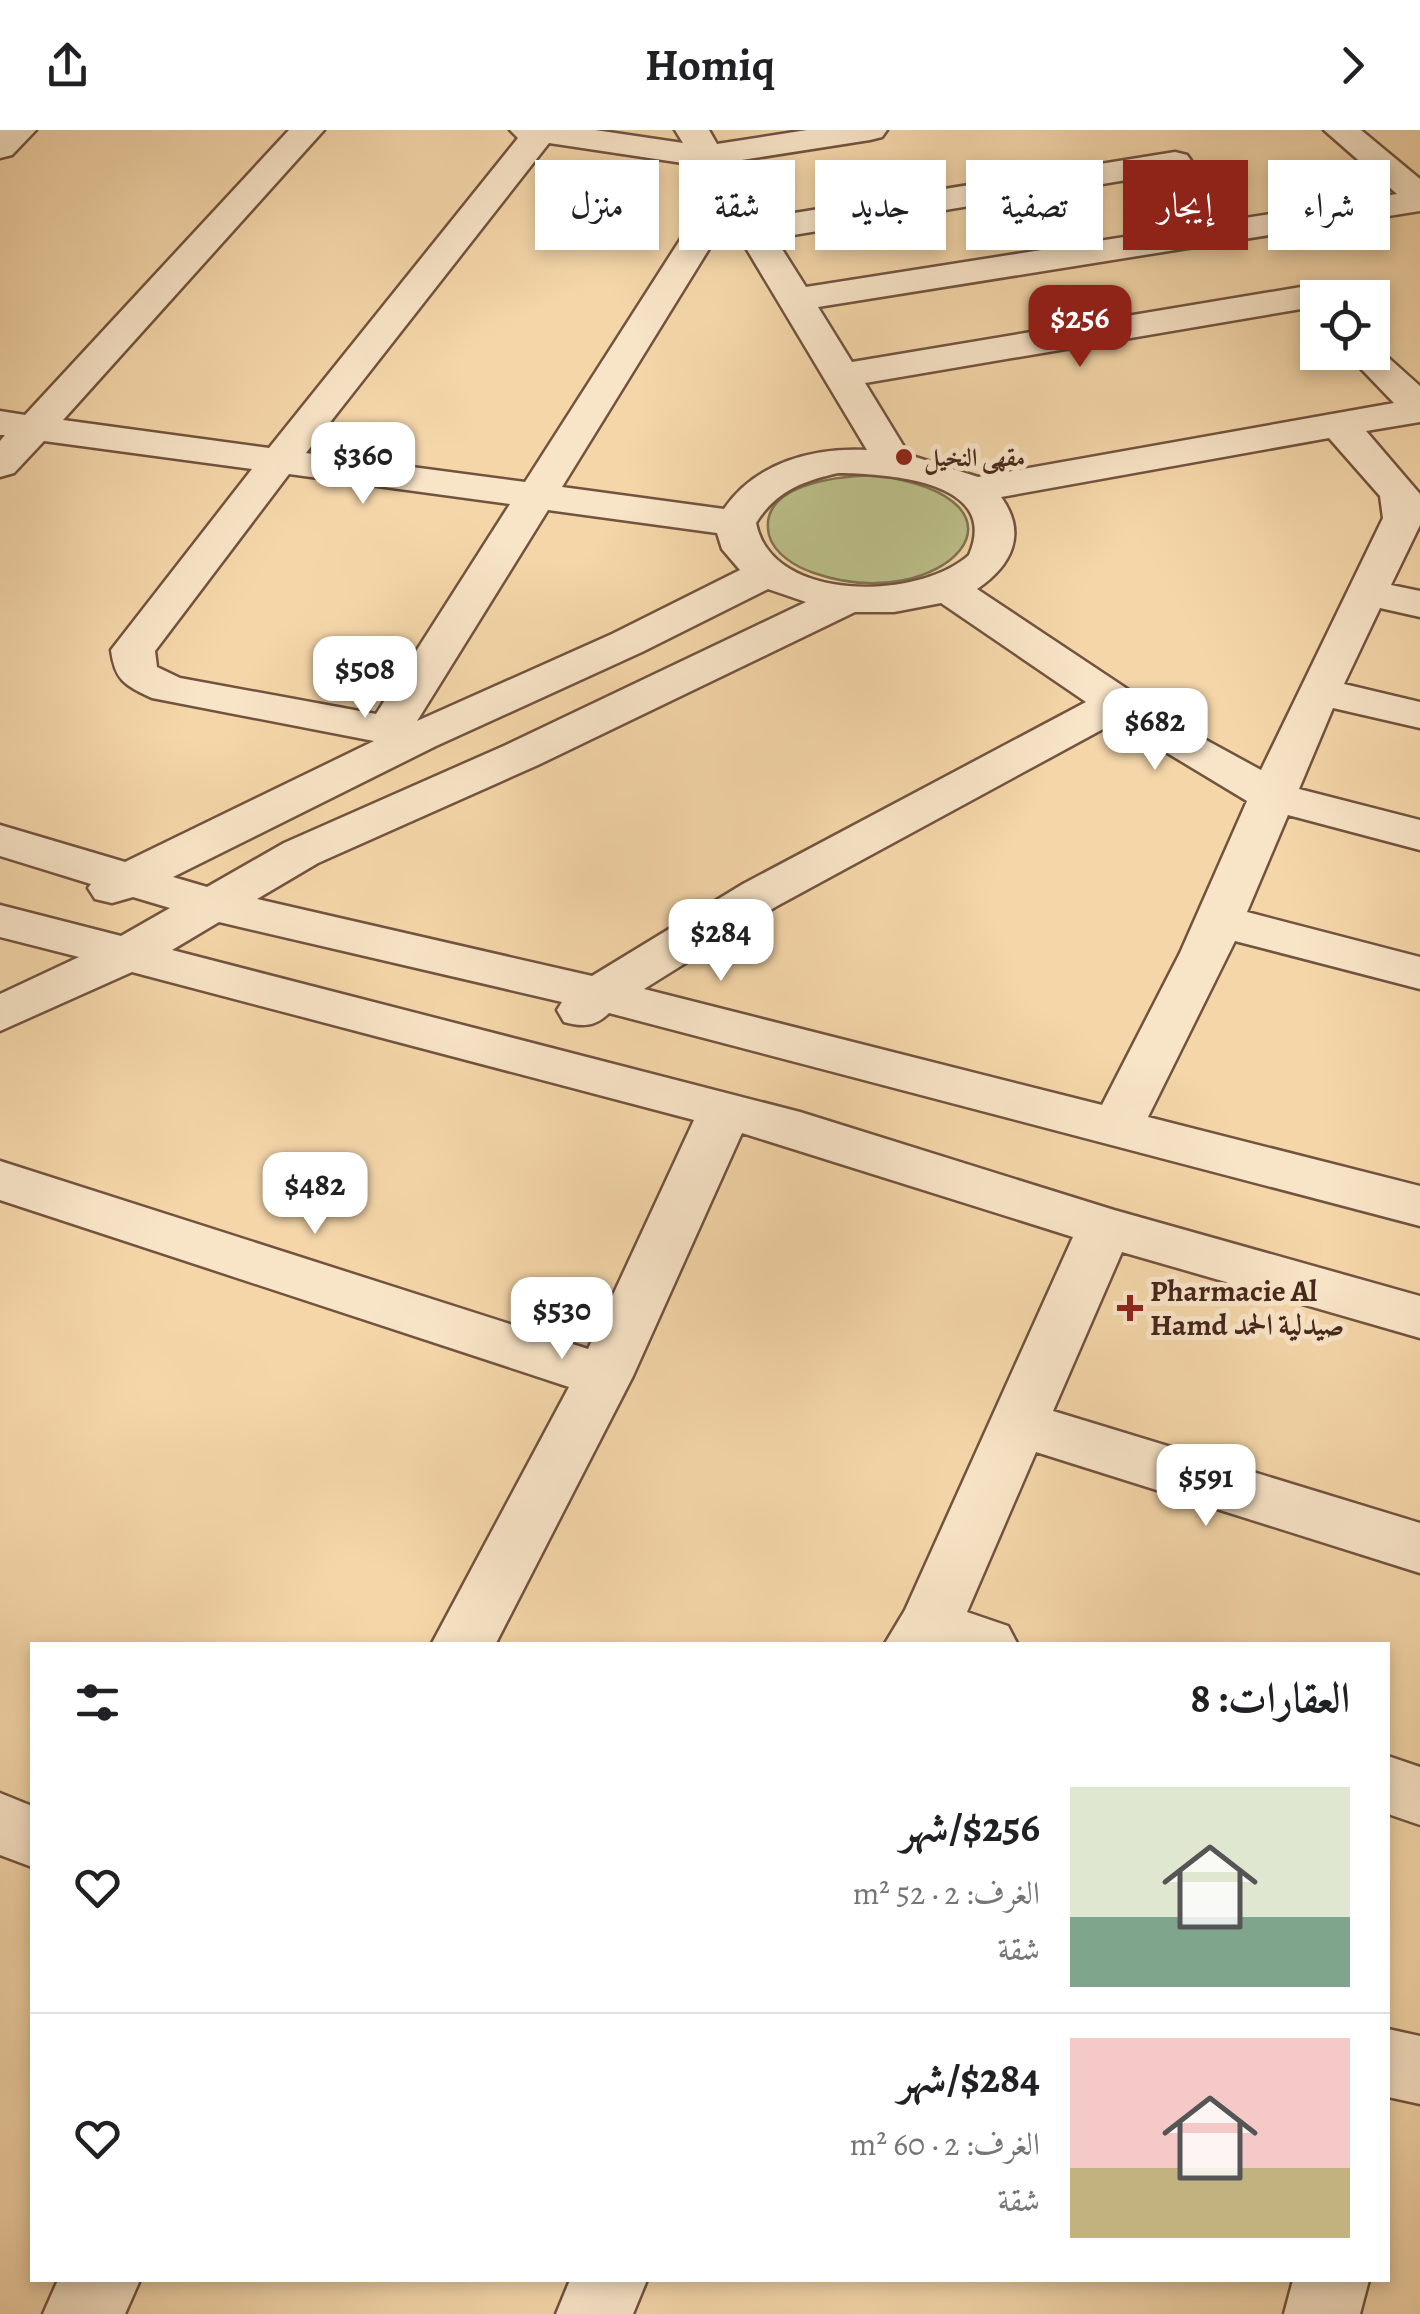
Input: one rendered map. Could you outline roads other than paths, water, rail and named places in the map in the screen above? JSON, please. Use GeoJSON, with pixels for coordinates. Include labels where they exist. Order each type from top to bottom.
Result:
{"type":"FeatureCollection","features":[{"type":"Feature","properties":{"kind":"street"},"geometry":{"type":"LineString","coordinates":[[0,148],[19,130]]}},
{"type":"Feature","properties":{"kind":"street"},"geometry":{"type":"LineString","coordinates":[[0,465],[16,425],[306,130]]}},
{"type":"Feature","properties":{"kind":"street"},"geometry":{"type":"LineString","coordinates":[[404,732],[168,689],[146,682],[132,665],[133,650],[534,131],[698,143],[870,130]]}},
{"type":"Feature","properties":{"kind":"street"},"geometry":{"type":"LineString","coordinates":[[1143,130],[1173,160]]}},
{"type":"Feature","properties":{"kind":"street"},"geometry":{"type":"LineString","coordinates":[[1342,130],[1420,199]]}},
{"type":"Feature","properties":{"kind":"street"},"geometry":{"type":"LineString","coordinates":[[795,224],[1123,170]]}},
{"type":"Feature","properties":{"kind":"street"},"geometry":{"type":"LineString","coordinates":[[1248,227],[1420,199]]}},
{"type":"Feature","properties":{"kind":"street"},"geometry":{"type":"LineString","coordinates":[[1248,236],[1300,290]]}},
{"type":"Feature","properties":{"kind":"street"},"geometry":{"type":"LineString","coordinates":[[796,300],[1123,247]]}},
{"type":"Feature","properties":{"kind":"street"},"geometry":{"type":"LineString","coordinates":[[404,732],[532,498],[691,250]]}},
{"type":"Feature","properties":{"kind":"street"},"geometry":{"type":"LineString","coordinates":[[763,250],[894,462]]}},
{"type":"Feature","properties":{"kind":"street"},"geometry":{"type":"LineString","coordinates":[[842,375],[1300,304]]}},
{"type":"Feature","properties":{"kind":"street"},"geometry":{"type":"LineString","coordinates":[[1382,370],[1420,408]]}},
{"type":"Feature","properties":{"kind":"street"},"geometry":{"type":"LineString","coordinates":[[971,490],[1420,408]]}},
{"type":"Feature","properties":{"kind":"street"},"geometry":{"type":"LineString","coordinates":[[16,425],[736,523]]}},
{"type":"Feature","properties":{"kind":"street"},"geometry":{"type":"LineString","coordinates":[[1116,1129],[1220,921],[1318,691],[1412,507],[1338,425]]}},
{"type":"Feature","properties":{"kind":"street"},"geometry":{"type":"LineString","coordinates":[[838,461],[894,462],[937,472],[971,490],[993,514],[997,541],[981,568],[947,588],[900,599],[847,599],[802,590],[766,573],[742,549],[736,523],[752,494],[788,472],[838,461]]}},
{"type":"Feature","properties":{"kind":"street"},"geometry":{"type":"LineString","coordinates":[[10,931],[236,829],[404,732],[627,643],[766,573]]}},
{"type":"Feature","properties":{"kind":"street"},"geometry":{"type":"LineString","coordinates":[[947,588],[1118,703],[1274,797],[1420,835]]}},
{"type":"Feature","properties":{"kind":"street"},"geometry":{"type":"LineString","coordinates":[[1366,592],[1420,604]]}},
{"type":"Feature","properties":{"kind":"street"},"geometry":{"type":"LineString","coordinates":[[0,1014],[124,956],[301,853],[522,755],[847,599]]}},
{"type":"Feature","properties":{"kind":"street"},"geometry":{"type":"LineString","coordinates":[[1318,691],[1420,715]]}},
{"type":"Feature","properties":{"kind":"street"},"geometry":{"type":"LineString","coordinates":[[530,1060],[599,994],[760,895],[1118,703]]}},
{"type":"Feature","properties":{"kind":"street"},"geometry":{"type":"LineString","coordinates":[[236,829],[301,853]]}},
{"type":"Feature","properties":{"kind":"street"},"geometry":{"type":"LineString","coordinates":[[0,840],[209,904],[599,994],[1420,1206]]}},
{"type":"Feature","properties":{"kind":"street"},"geometry":{"type":"LineString","coordinates":[[1220,921],[1420,973]]}},
{"type":"Feature","properties":{"kind":"street"},"geometry":{"type":"LineString","coordinates":[[10,931],[124,956],[800,1130],[1105,1227],[1420,1316]]}},
{"type":"Feature","properties":{"kind":"street"},"geometry":{"type":"LineString","coordinates":[[464,1642],[604,1376],[725,1111]]}},
{"type":"Feature","properties":{"kind":"street"},"geometry":{"type":"LineString","coordinates":[[0,1180],[604,1376]]}},
{"type":"Feature","properties":{"kind":"street"},"geometry":{"type":"LineString","coordinates":[[944,1638],[1018,1423],[1105,1227]]}},
{"type":"Feature","properties":{"kind":"street"},"geometry":{"type":"LineString","coordinates":[[1018,1423],[1420,1548]]}},
{"type":"Feature","properties":{"kind":"street"},"geometry":{"type":"LineString","coordinates":[[1390,1785],[1420,1796]]}},
{"type":"Feature","properties":{"kind":"street"},"geometry":{"type":"LineString","coordinates":[[0,1822],[30,1837]]}},
{"type":"Feature","properties":{"kind":"street"},"geometry":{"type":"LineString","coordinates":[[1390,2063],[1420,2070]]}},
{"type":"Feature","properties":{"kind":"street"},"geometry":{"type":"LineString","coordinates":[[81,2314],[101,2282]]}},
{"type":"Feature","properties":{"kind":"street"},"geometry":{"type":"LineString","coordinates":[[594,2314],[608,2282]]}},
{"type":"Feature","properties":{"kind":"street"},"geometry":{"type":"LineString","coordinates":[[1322,2314],[1330,2282]]}},
{"type":"Feature","properties":{"kind":"place","name":"مقهى النخيل"},"geometry":{"type":"Point","coordinates":[904,457]}},
{"type":"Feature","properties":{"kind":"place","name":"Pharmacie Al Hamd صيدلية الحمد"},"geometry":{"type":"Point","coordinates":[1130,1308]}}]}
